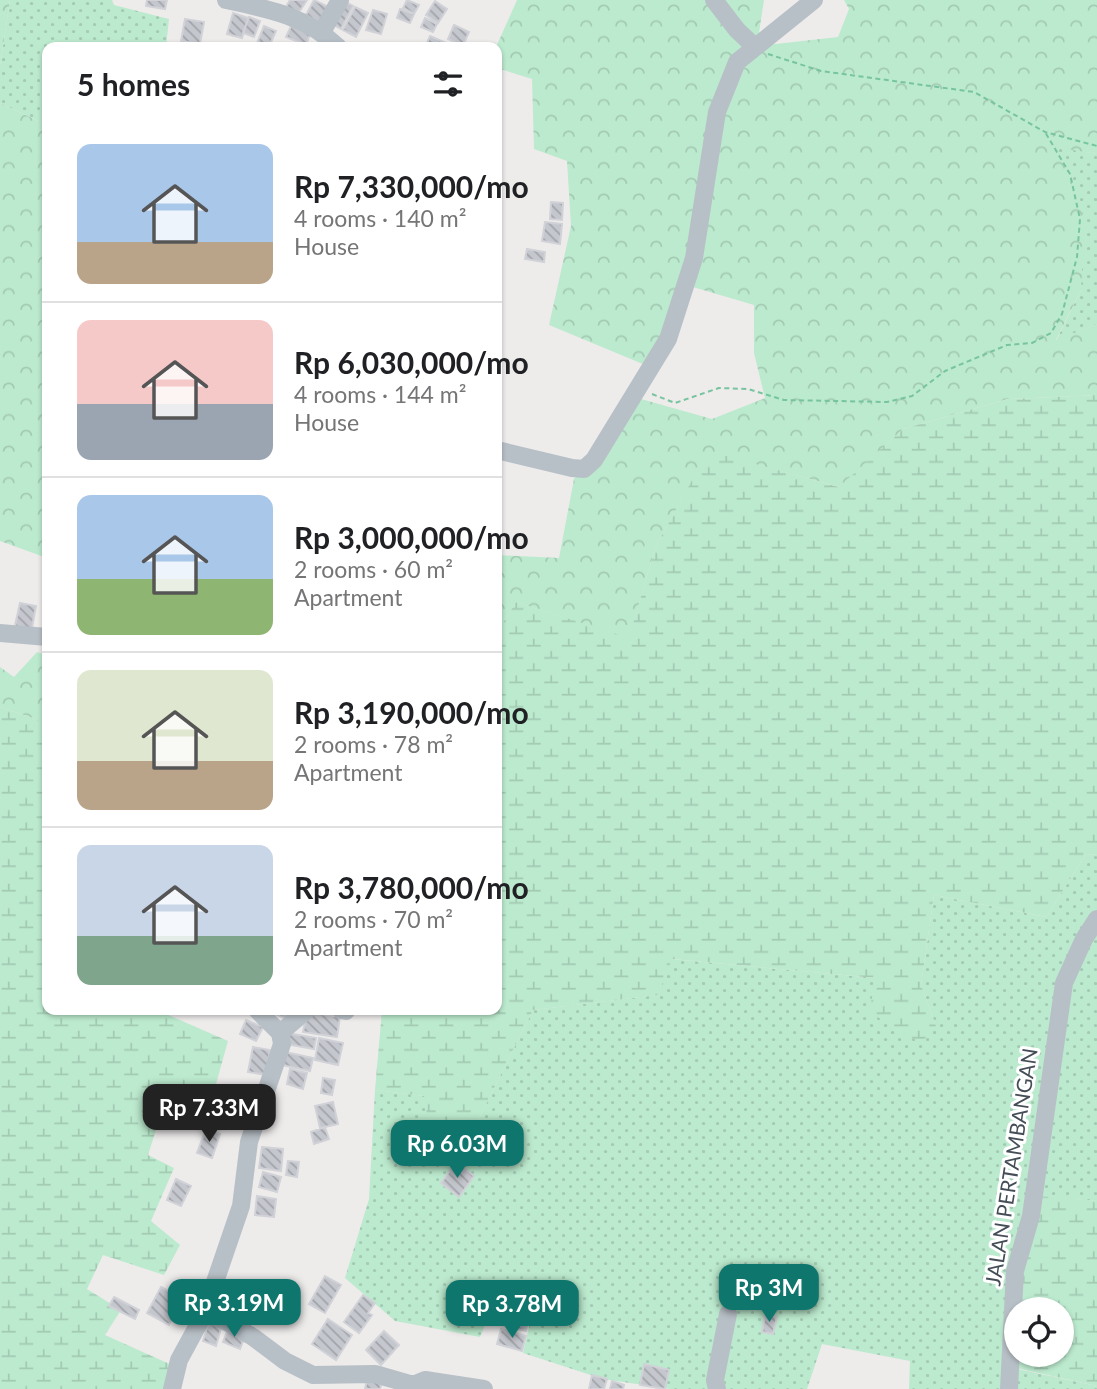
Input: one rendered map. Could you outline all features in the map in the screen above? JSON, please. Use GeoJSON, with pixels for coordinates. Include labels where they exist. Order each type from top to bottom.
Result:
{"type":"FeatureCollection","features":[{"type":"Feature","properties":{"kind":"street"},"geometry":{"type":"LineString","coordinates":[[226,0],[284,12],[322,32],[333,42]]}},
{"type":"Feature","properties":{"kind":"street"},"geometry":{"type":"LineString","coordinates":[[322,32],[340,0]]}},
{"type":"Feature","properties":{"kind":"street"},"geometry":{"type":"LineString","coordinates":[[714,0],[737,30],[754,46]]}},
{"type":"Feature","properties":{"kind":"street"},"geometry":{"type":"LineString","coordinates":[[502,451],[584,469],[594,460],[668,339],[694,258],[717,112],[737,61],[814,0]]}},
{"type":"Feature","properties":{"kind":"street"},"geometry":{"type":"LineString","coordinates":[[0,633],[42,637]]}},
{"type":"Feature","properties":{"kind":"street","name":"JALAN PERTAMBANGAN"},"geometry":{"type":"LineString","coordinates":[[1009,1389],[1015,1271],[1031,1216],[1064,983],[1084,939],[1097,919]]}},
{"type":"Feature","properties":{"kind":"street"},"geometry":{"type":"LineString","coordinates":[[172,1389],[179,1360],[204,1314],[241,1206],[249,1142],[282,1044],[280,1033],[262,1015]]}},
{"type":"Feature","properties":{"kind":"street"},"geometry":{"type":"LineString","coordinates":[[280,1033],[301,1015]]}},
{"type":"Feature","properties":{"kind":"street"},"geometry":{"type":"LineString","coordinates":[[204,1314],[223,1320],[253,1336],[285,1361],[313,1375],[374,1374],[413,1385],[425,1380],[484,1389]]}},
{"type":"Feature","properties":{"kind":"street"},"geometry":{"type":"LineString","coordinates":[[717,1389],[715,1380],[728,1314]]}},
{"type":"Feature","properties":{"kind":"path"},"geometry":{"type":"LineString","coordinates":[[754,46],[774,58],[821,71],[974,92],[1045,132],[1097,146]]}},
{"type":"Feature","properties":{"kind":"path"},"geometry":{"type":"LineString","coordinates":[[638,387],[675,403],[719,388],[748,389],[784,400],[887,402],[912,396],[945,372],[1007,345],[1032,343],[1051,333],[1062,314],[1077,257],[1080,219],[1070,174],[1045,132]]}},
{"type":"Feature","properties":{"kind":"green space"},"geometry":{"type":"Polygon","coordinates":[[[0,0],[10,0],[0,66],[0,0]]]}},
{"type":"Feature","properties":{"kind":"green space"},"geometry":{"type":"Polygon","coordinates":[[[10,0],[112,0],[114,5],[169,19],[167,42],[42,42],[42,123],[0,103],[0,66],[10,0]]]}},
{"type":"Feature","properties":{"kind":"green space"},"geometry":{"type":"Polygon","coordinates":[[[517,0],[764,0],[757,46],[838,37],[849,9],[844,0],[1097,0],[1097,154],[1054,147],[1075,186],[1085,223],[1081,290],[1056,340],[1097,324],[1097,395],[1008,399],[903,429],[840,487],[708,452],[655,548],[629,639],[516,602],[502,624],[502,555],[559,558],[574,479],[634,397],[712,419],[765,398],[754,353],[754,305],[686,285],[650,367],[549,325],[571,226],[567,161],[534,149],[532,79],[502,70],[502,42],[498,42],[517,0]]]}},
{"type":"Feature","properties":{"kind":"green space"},"geometry":{"type":"Polygon","coordinates":[[[0,103],[42,123],[42,556],[0,541],[0,103]]]}},
{"type":"Feature","properties":{"kind":"green space"},"geometry":{"type":"Polygon","coordinates":[[[1054,146],[1097,154],[1097,324],[1056,341],[1081,290],[1054,146]]]}},
{"type":"Feature","properties":{"kind":"green space"},"geometry":{"type":"Polygon","coordinates":[[[1097,395],[1097,855],[1086,854],[1046,917],[934,895],[921,985],[936,1026],[921,1043],[869,1012],[876,978],[672,959],[658,995],[533,1010],[466,1144],[432,1144],[424,1096],[375,1090],[382,1015],[502,1015],[502,624],[516,602],[629,638],[655,548],[708,451],[839,487],[903,429],[1008,399],[1097,395]]]}},
{"type":"Feature","properties":{"kind":"green space"},"geometry":{"type":"Polygon","coordinates":[[[37,652],[42,654],[42,721],[0,707],[0,667],[14,677],[37,652]]]}},
{"type":"Feature","properties":{"kind":"green space"},"geometry":{"type":"Polygon","coordinates":[[[0,707],[42,721],[42,1015],[168,1015],[228,1041],[211,1102],[170,1086],[148,1155],[174,1168],[151,1221],[180,1245],[164,1275],[103,1255],[87,1289],[121,1310],[105,1335],[174,1366],[174,1389],[0,1389],[0,707]]]}},
{"type":"Feature","properties":{"kind":"green space"},"geometry":{"type":"Polygon","coordinates":[[[1086,854],[1097,855],[1097,1201],[1027,1196],[1013,1297],[1004,1297],[1003,1366],[1097,1386],[1097,1389],[909,1389],[910,1361],[822,1344],[807,1389],[670,1389],[603,1379],[523,1353],[534,1305],[499,1291],[480,1337],[395,1321],[345,1278],[369,1199],[375,1090],[425,1096],[466,1144],[533,1010],[657,995],[671,959],[876,978],[936,1026],[921,985],[934,895],[1046,917],[1086,854]]]}},
{"type":"Feature","properties":{"kind":"green space"},"geometry":{"type":"Polygon","coordinates":[[[1027,1195],[1097,1201],[1097,1386],[1012,1367],[1074,1367],[1074,1297],[1013,1297],[1027,1195]]]}},
{"type":"Feature","properties":{"kind":"building"},"geometry":{"type":"Polygon","coordinates":[[[147,0],[167,0],[165,9],[146,6],[147,0]]]}},
{"type":"Feature","properties":{"kind":"building"},"geometry":{"type":"Polygon","coordinates":[[[290,0],[307,0],[298,14],[286,7],[290,0]]]}},
{"type":"Feature","properties":{"kind":"building"},"geometry":{"type":"Polygon","coordinates":[[[314,0],[333,9],[324,25],[306,15],[314,0]]]}},
{"type":"Feature","properties":{"kind":"building"},"geometry":{"type":"Polygon","coordinates":[[[407,0],[419,5],[414,14],[403,8],[407,0]]]}},
{"type":"Feature","properties":{"kind":"building"},"geometry":{"type":"Polygon","coordinates":[[[344,1],[353,6],[341,29],[332,24],[344,1]]]}},
{"type":"Feature","properties":{"kind":"building"},"geometry":{"type":"Polygon","coordinates":[[[435,1],[447,9],[438,23],[426,15],[435,1]]]}},
{"type":"Feature","properties":{"kind":"building"},"geometry":{"type":"Polygon","coordinates":[[[355,7],[368,13],[356,37],[343,30],[355,7]]]}},
{"type":"Feature","properties":{"kind":"building"},"geometry":{"type":"Polygon","coordinates":[[[400,9],[414,14],[410,23],[397,18],[400,9]]]}},
{"type":"Feature","properties":{"kind":"building"},"geometry":{"type":"Polygon","coordinates":[[[373,10],[387,14],[381,34],[366,30],[373,10]]]}},
{"type":"Feature","properties":{"kind":"building"},"geometry":{"type":"Polygon","coordinates":[[[233,13],[248,18],[242,38],[227,34],[233,13]]]}},
{"type":"Feature","properties":{"kind":"building"},"geometry":{"type":"Polygon","coordinates":[[[249,17],[260,21],[254,37],[243,33],[249,17]]]}},
{"type":"Feature","properties":{"kind":"building"},"geometry":{"type":"Polygon","coordinates":[[[425,18],[437,24],[433,32],[421,27],[425,18]]]}},
{"type":"Feature","properties":{"kind":"building"},"geometry":{"type":"Polygon","coordinates":[[[185,19],[204,22],[200,42],[181,41],[185,19]]]}},
{"type":"Feature","properties":{"kind":"building"},"geometry":{"type":"Polygon","coordinates":[[[292,24],[311,32],[307,42],[286,37],[292,24]]]}},
{"type":"Feature","properties":{"kind":"building"},"geometry":{"type":"Polygon","coordinates":[[[454,25],[469,32],[465,42],[448,39],[454,25]]]}},
{"type":"Feature","properties":{"kind":"building"},"geometry":{"type":"Polygon","coordinates":[[[264,26],[276,31],[271,42],[257,42],[264,26]]]}},
{"type":"Feature","properties":{"kind":"building"},"geometry":{"type":"Polygon","coordinates":[[[430,36],[444,42],[427,42],[430,36]]]}},
{"type":"Feature","properties":{"kind":"building"},"geometry":{"type":"Polygon","coordinates":[[[551,202],[563,203],[562,220],[550,219],[551,202]]]}},
{"type":"Feature","properties":{"kind":"building"},"geometry":{"type":"Polygon","coordinates":[[[545,222],[562,224],[560,244],[542,241],[545,222]]]}},
{"type":"Feature","properties":{"kind":"building"},"geometry":{"type":"Polygon","coordinates":[[[527,249],[545,252],[544,262],[525,259],[527,249]]]}},
{"type":"Feature","properties":{"kind":"building"},"geometry":{"type":"Polygon","coordinates":[[[20,603],[36,606],[31,633],[14,630],[20,603]]]}},
{"type":"Feature","properties":{"kind":"building"},"geometry":{"type":"Polygon","coordinates":[[[278,1015],[290,1015],[288,1020],[278,1015]]]}},
{"type":"Feature","properties":{"kind":"building"},"geometry":{"type":"Polygon","coordinates":[[[306,1015],[340,1017],[337,1037],[303,1032],[306,1015]]]}},
{"type":"Feature","properties":{"kind":"building"},"geometry":{"type":"Polygon","coordinates":[[[246,1020],[263,1027],[256,1041],[240,1034],[246,1020]]]}},
{"type":"Feature","properties":{"kind":"building"},"geometry":{"type":"Polygon","coordinates":[[[288,1033],[316,1038],[314,1049],[286,1044],[288,1033]]]}},
{"type":"Feature","properties":{"kind":"building"},"geometry":{"type":"Polygon","coordinates":[[[319,1038],[343,1043],[338,1065],[315,1060],[319,1038]]]}},
{"type":"Feature","properties":{"kind":"building"},"geometry":{"type":"Polygon","coordinates":[[[253,1047],[270,1050],[266,1075],[248,1072],[253,1047]]]}},
{"type":"Feature","properties":{"kind":"building"},"geometry":{"type":"Polygon","coordinates":[[[285,1052],[313,1058],[310,1071],[282,1065],[285,1052]]]}},
{"type":"Feature","properties":{"kind":"building"},"geometry":{"type":"Polygon","coordinates":[[[290,1069],[307,1073],[303,1089],[287,1084],[290,1069]]]}},
{"type":"Feature","properties":{"kind":"building"},"geometry":{"type":"Polygon","coordinates":[[[323,1078],[335,1080],[332,1095],[321,1093],[323,1078]]]}},
{"type":"Feature","properties":{"kind":"building"},"geometry":{"type":"Polygon","coordinates":[[[333,1102],[338,1124],[320,1128],[315,1106],[333,1102]]]}},
{"type":"Feature","properties":{"kind":"building"},"geometry":{"type":"Polygon","coordinates":[[[325,1127],[329,1139],[314,1144],[311,1132],[325,1127]]]}},
{"type":"Feature","properties":{"kind":"building"},"geometry":{"type":"Polygon","coordinates":[[[206,1129],[220,1134],[212,1158],[197,1153],[206,1129]]]}},
{"type":"Feature","properties":{"kind":"building"},"geometry":{"type":"Polygon","coordinates":[[[262,1147],[283,1149],[281,1171],[259,1168],[262,1147]]]}},
{"type":"Feature","properties":{"kind":"building"},"geometry":{"type":"Polygon","coordinates":[[[288,1161],[299,1162],[297,1177],[286,1175],[288,1161]]]}},
{"type":"Feature","properties":{"kind":"building"},"geometry":{"type":"Polygon","coordinates":[[[456,1162],[474,1176],[459,1197],[441,1183],[456,1162]]]}},
{"type":"Feature","properties":{"kind":"building"},"geometry":{"type":"Polygon","coordinates":[[[263,1172],[281,1177],[277,1192],[259,1187],[263,1172]]]}},
{"type":"Feature","properties":{"kind":"building"},"geometry":{"type":"Polygon","coordinates":[[[176,1179],[191,1186],[181,1206],[167,1200],[176,1179]]]}},
{"type":"Feature","properties":{"kind":"building"},"geometry":{"type":"Polygon","coordinates":[[[257,1196],[276,1199],[274,1217],[255,1215],[257,1196]]]}},
{"type":"Feature","properties":{"kind":"building"},"geometry":{"type":"Polygon","coordinates":[[[325,1276],[341,1285],[325,1313],[309,1304],[325,1276]]]}},
{"type":"Feature","properties":{"kind":"building"},"geometry":{"type":"Polygon","coordinates":[[[194,1280],[203,1285],[196,1301],[187,1297],[194,1280]]]}},
{"type":"Feature","properties":{"kind":"building"},"geometry":{"type":"Polygon","coordinates":[[[751,1282],[771,1284],[764,1305],[747,1304],[751,1282]]]}},
{"type":"Feature","properties":{"kind":"building"},"geometry":{"type":"Polygon","coordinates":[[[161,1287],[183,1299],[169,1325],[147,1313],[161,1287]]]}},
{"type":"Feature","properties":{"kind":"building"},"geometry":{"type":"Polygon","coordinates":[[[234,1291],[252,1296],[249,1310],[230,1306],[234,1291]]]}},
{"type":"Feature","properties":{"kind":"building"},"geometry":{"type":"Polygon","coordinates":[[[363,1295],[375,1303],[368,1313],[372,1315],[359,1333],[344,1322],[363,1295]]]}},
{"type":"Feature","properties":{"kind":"building"},"geometry":{"type":"Polygon","coordinates":[[[499,1295],[532,1302],[526,1331],[507,1326],[510,1313],[496,1309],[499,1295]]]}},
{"type":"Feature","properties":{"kind":"building"},"geometry":{"type":"Polygon","coordinates":[[[114,1297],[139,1310],[135,1319],[109,1306],[114,1297]]]}},
{"type":"Feature","properties":{"kind":"building"},"geometry":{"type":"Polygon","coordinates":[[[765,1315],[777,1317],[773,1334],[762,1332],[765,1315]]]}},
{"type":"Feature","properties":{"kind":"building"},"geometry":{"type":"Polygon","coordinates":[[[328,1319],[352,1335],[336,1360],[312,1344],[328,1319]]]}},
{"type":"Feature","properties":{"kind":"building"},"geometry":{"type":"Polygon","coordinates":[[[209,1321],[222,1325],[216,1346],[203,1341],[209,1321]]]}},
{"type":"Feature","properties":{"kind":"building"},"geometry":{"type":"Polygon","coordinates":[[[228,1329],[245,1336],[240,1349],[223,1342],[228,1329]]]}},
{"type":"Feature","properties":{"kind":"building"},"geometry":{"type":"Polygon","coordinates":[[[501,1329],[526,1336],[522,1351],[497,1344],[501,1329]]]}},
{"type":"Feature","properties":{"kind":"building"},"geometry":{"type":"Polygon","coordinates":[[[384,1331],[399,1345],[381,1365],[366,1350],[384,1331]]]}},
{"type":"Feature","properties":{"kind":"building"},"geometry":{"type":"Polygon","coordinates":[[[644,1364],[669,1370],[665,1389],[640,1385],[644,1364]]]}},
{"type":"Feature","properties":{"kind":"building"},"geometry":{"type":"Polygon","coordinates":[[[592,1375],[607,1379],[604,1389],[589,1389],[592,1375]]]}},
{"type":"Feature","properties":{"kind":"building"},"geometry":{"type":"Polygon","coordinates":[[[367,1380],[382,1383],[380,1389],[365,1389],[367,1380]]]}},
{"type":"Feature","properties":{"kind":"building"},"geometry":{"type":"Polygon","coordinates":[[[612,1381],[624,1385],[623,1389],[610,1389],[612,1381]]]}}]}
